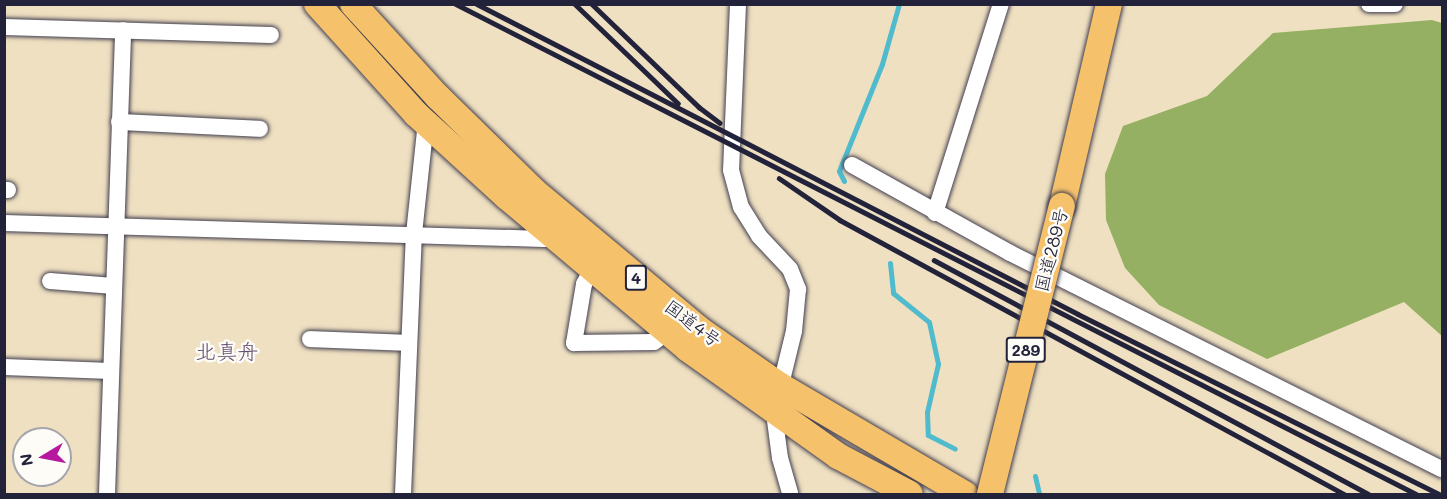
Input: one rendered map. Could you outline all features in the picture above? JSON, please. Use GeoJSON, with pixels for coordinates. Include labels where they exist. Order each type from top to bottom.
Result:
{"type":"FeatureCollection","features":[{"type":"Feature","properties":{"kind":"highway","name":"国道4号"},"geometry":{"type":"LineString","coordinates":[[317,4],[357,52],[426,122],[551,234],[668,332],[774,412],[838,456],[910,495]]}},
{"type":"Feature","properties":{"kind":"highway","name":"国道4号"},"geometry":{"type":"LineString","coordinates":[[353,4],[438,97],[534,191],[699,329],[779,385],[965,495]]}},
{"type":"Feature","properties":{"kind":"highway","name":"国道289号"},"geometry":{"type":"LineString","coordinates":[[990,495],[1062,206],[1108,4]]}},
{"type":"Feature","properties":{"kind":"street"},"geometry":{"type":"LineString","coordinates":[[738,4],[731,170],[741,207],[759,236],[790,269],[798,289],[794,332],[774,412],[780,458],[790,495]]}},
{"type":"Feature","properties":{"kind":"street"},"geometry":{"type":"LineString","coordinates":[[935,213],[1001,4]]}},
{"type":"Feature","properties":{"kind":"street"},"geometry":{"type":"LineString","coordinates":[[1369,4],[1395,4]]}},
{"type":"Feature","properties":{"kind":"street"},"geometry":{"type":"LineString","coordinates":[[4,27],[271,35]]}},
{"type":"Feature","properties":{"kind":"street"},"geometry":{"type":"LineString","coordinates":[[107,495],[123,30]]}},
{"type":"Feature","properties":{"kind":"street"},"geometry":{"type":"LineString","coordinates":[[119,122],[260,129]]}},
{"type":"Feature","properties":{"kind":"street"},"geometry":{"type":"LineString","coordinates":[[403,495],[414,234],[426,122]]}},
{"type":"Feature","properties":{"kind":"street"},"geometry":{"type":"LineString","coordinates":[[852,165],[935,213],[1443,469]]}},
{"type":"Feature","properties":{"kind":"street"},"geometry":{"type":"LineString","coordinates":[[4,222],[544,239],[551,234]]}},
{"type":"Feature","properties":{"kind":"street"},"geometry":{"type":"LineString","coordinates":[[592,269],[585,284],[574,343],[654,342],[668,332]]}},
{"type":"Feature","properties":{"kind":"street"},"geometry":{"type":"LineString","coordinates":[[50,281],[114,286]]}},
{"type":"Feature","properties":{"kind":"street"},"geometry":{"type":"LineString","coordinates":[[310,339],[410,343]]}},
{"type":"Feature","properties":{"kind":"street"},"geometry":{"type":"LineString","coordinates":[[4,367],[111,371]]}},
{"type":"Feature","properties":{"kind":"green space"},"geometry":{"type":"Polygon","coordinates":[[[1432,20],[1442,23],[1442,336],[1404,302],[1267,359],[1159,305],[1125,268],[1106,220],[1105,174],[1123,126],[1207,96],[1273,33],[1432,20]]]}},
{"type":"Feature","properties":{"kind":"waterway"},"geometry":{"type":"LineString","coordinates":[[844,181],[839,171],[882,64],[899,4]]}},
{"type":"Feature","properties":{"kind":"waterway"},"geometry":{"type":"LineString","coordinates":[[890,263],[893,293],[929,322],[938,364],[927,412],[928,435],[955,449]]}},
{"type":"Feature","properties":{"kind":"waterway"},"geometry":{"type":"LineString","coordinates":[[1035,476],[1039,494]]}},
{"type":"Feature","properties":{"kind":"railway"},"geometry":{"type":"LineString","coordinates":[[456,4],[1416,494]]}},
{"type":"Feature","properties":{"kind":"railway"},"geometry":{"type":"LineString","coordinates":[[477,4],[1078,314],[1439,494]]}},
{"type":"Feature","properties":{"kind":"railway"},"geometry":{"type":"LineString","coordinates":[[575,4],[678,103]]}},
{"type":"Feature","properties":{"kind":"railway"},"geometry":{"type":"LineString","coordinates":[[592,4],[699,107],[720,123]]}},
{"type":"Feature","properties":{"kind":"railway"},"geometry":{"type":"LineString","coordinates":[[779,178],[840,220],[1344,494]]}},
{"type":"Feature","properties":{"kind":"railway"},"geometry":{"type":"LineString","coordinates":[[934,260],[1368,494]]}},
{"type":"Feature","properties":{"kind":"district","name":"北真舟"},"geometry":{"type":"Point","coordinates":[227,351]}}]}
